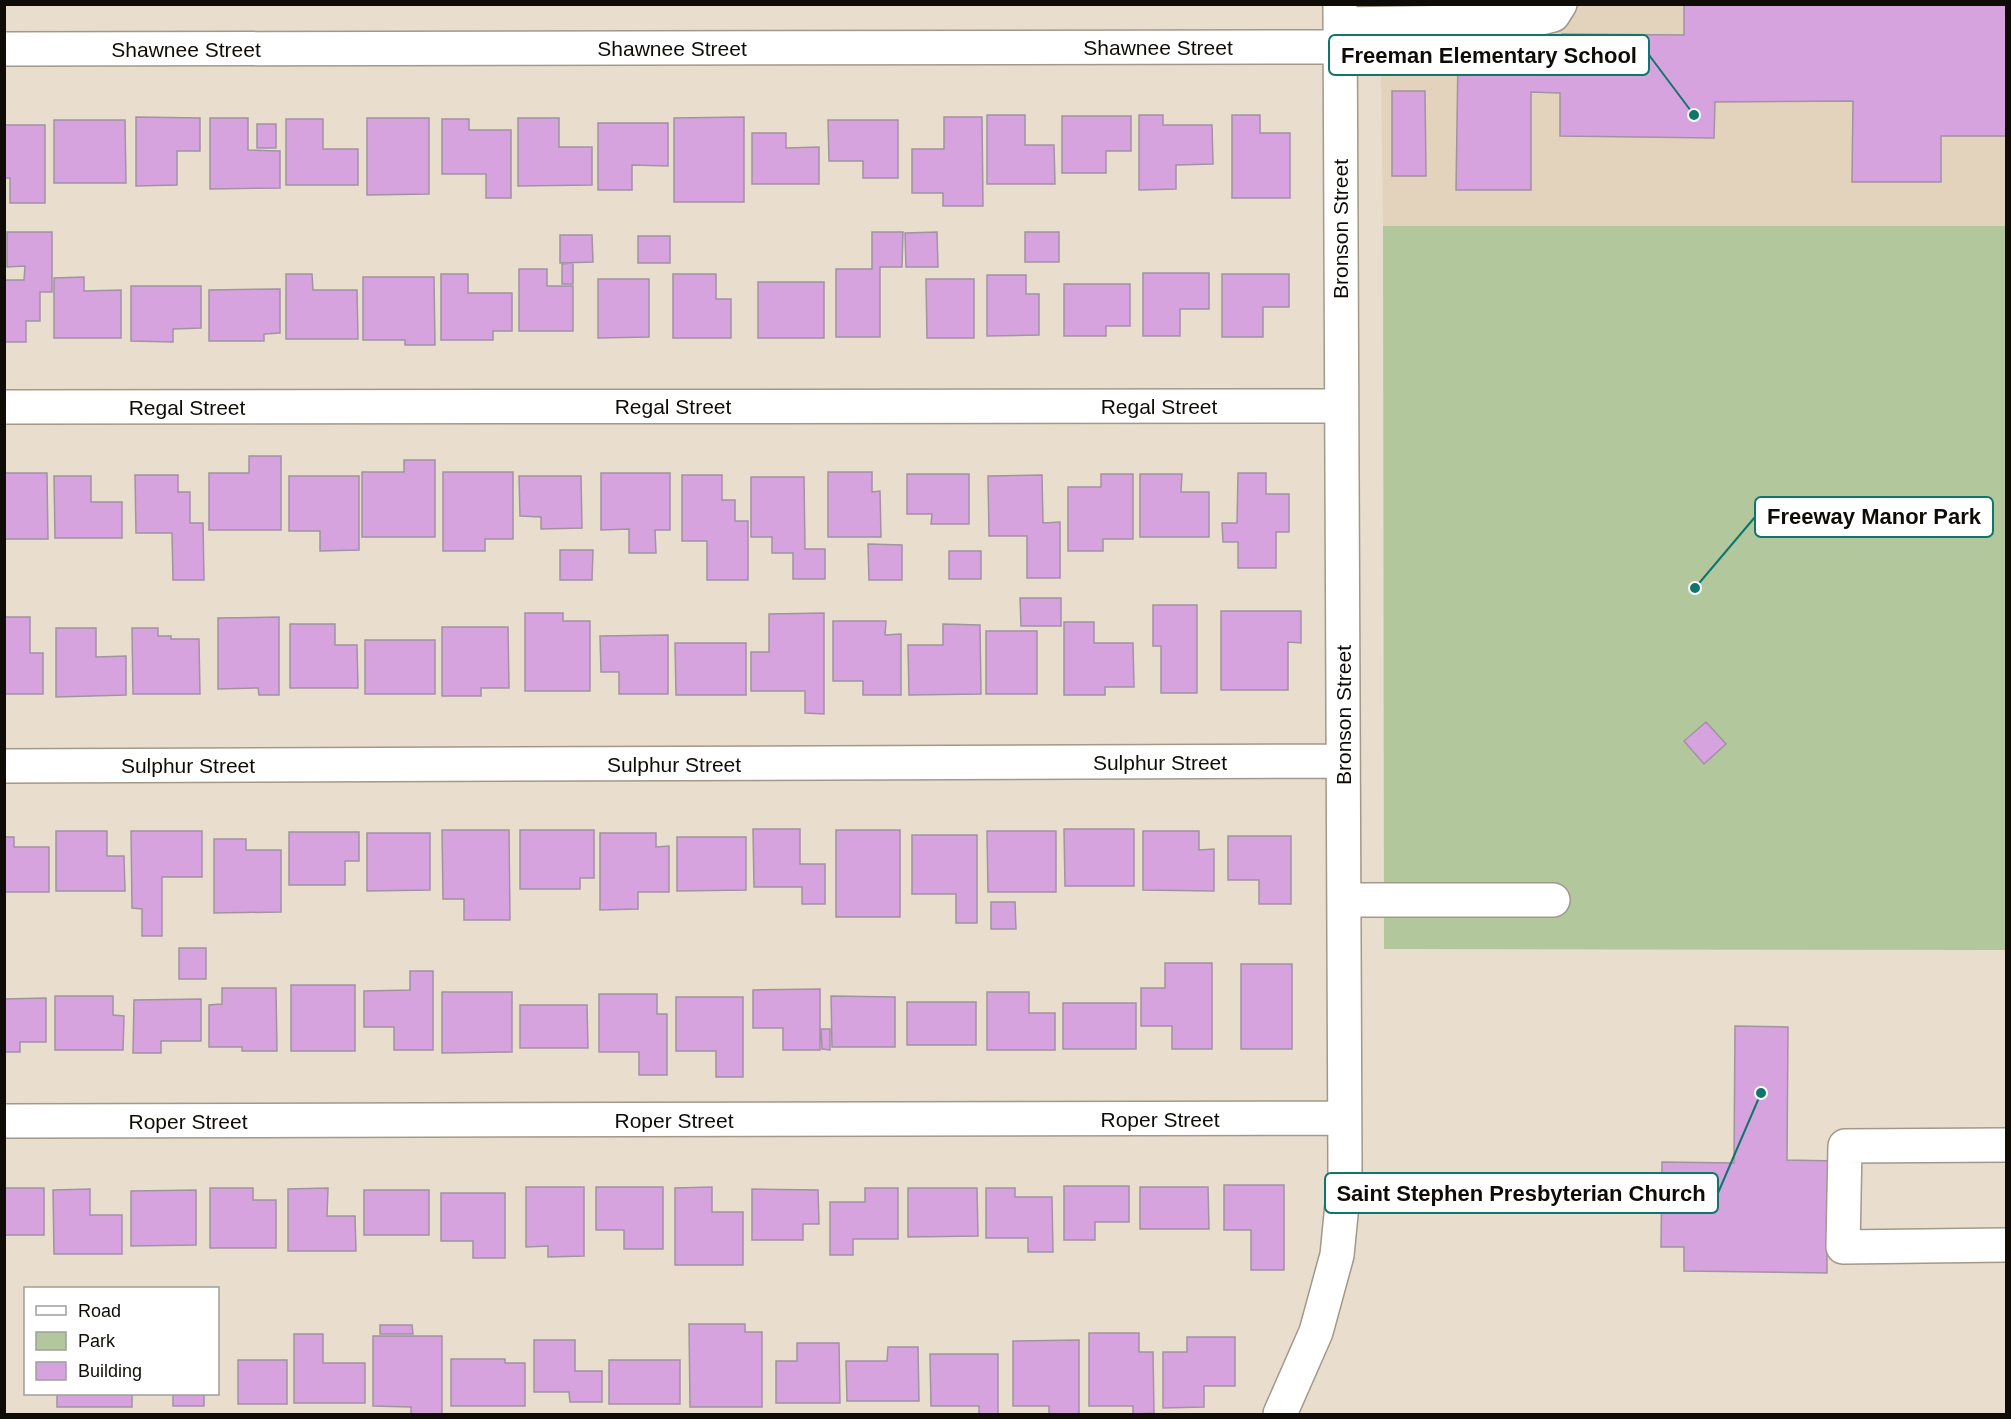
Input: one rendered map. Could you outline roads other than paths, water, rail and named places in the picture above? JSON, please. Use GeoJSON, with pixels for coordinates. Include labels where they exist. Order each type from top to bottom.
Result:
{"type":"FeatureCollection","features":[{"type":"Feature","properties":{"kind":"street","name":"Shawnee Street"},"geometry":{"type":"LineString","coordinates":[[4,49],[1529,21],[1553,15],[1560,4]]}},
{"type":"Feature","properties":{"kind":"street","name":"Bronson Street"},"geometry":{"type":"LineString","coordinates":[[1281,1414],[1316,1332],[1337,1255],[1345,1174],[1340,25]]}},
{"type":"Feature","properties":{"kind":"street","name":"Regal Street"},"geometry":{"type":"LineString","coordinates":[[4,407],[1341,406]]}},
{"type":"Feature","properties":{"kind":"street","name":"Sulphur Street"},"geometry":{"type":"LineString","coordinates":[[4,766],[1343,762]]}},
{"type":"Feature","properties":{"kind":"street"},"geometry":{"type":"LineString","coordinates":[[1344,900],[1553,900]]}},
{"type":"Feature","properties":{"kind":"street","name":"Roper Street"},"geometry":{"type":"LineString","coordinates":[[4,1121],[1344,1118]]}},
{"type":"Feature","properties":{"kind":"street"},"geometry":{"type":"LineString","coordinates":[[2007,1145],[1845,1146],[1842,1247],[2007,1245]]}},
{"type":"Feature","properties":{"kind":"place","name":"Freeman Elementary School"},"geometry":{"type":"Point","coordinates":[1694,115]}},
{"type":"Feature","properties":{"kind":"place","name":"Freeway Manor Park"},"geometry":{"type":"Point","coordinates":[1695,588]}},
{"type":"Feature","properties":{"kind":"place","name":"Saint Stephen Presbyterian Church"},"geometry":{"type":"Point","coordinates":[1761,1093]}}]}
